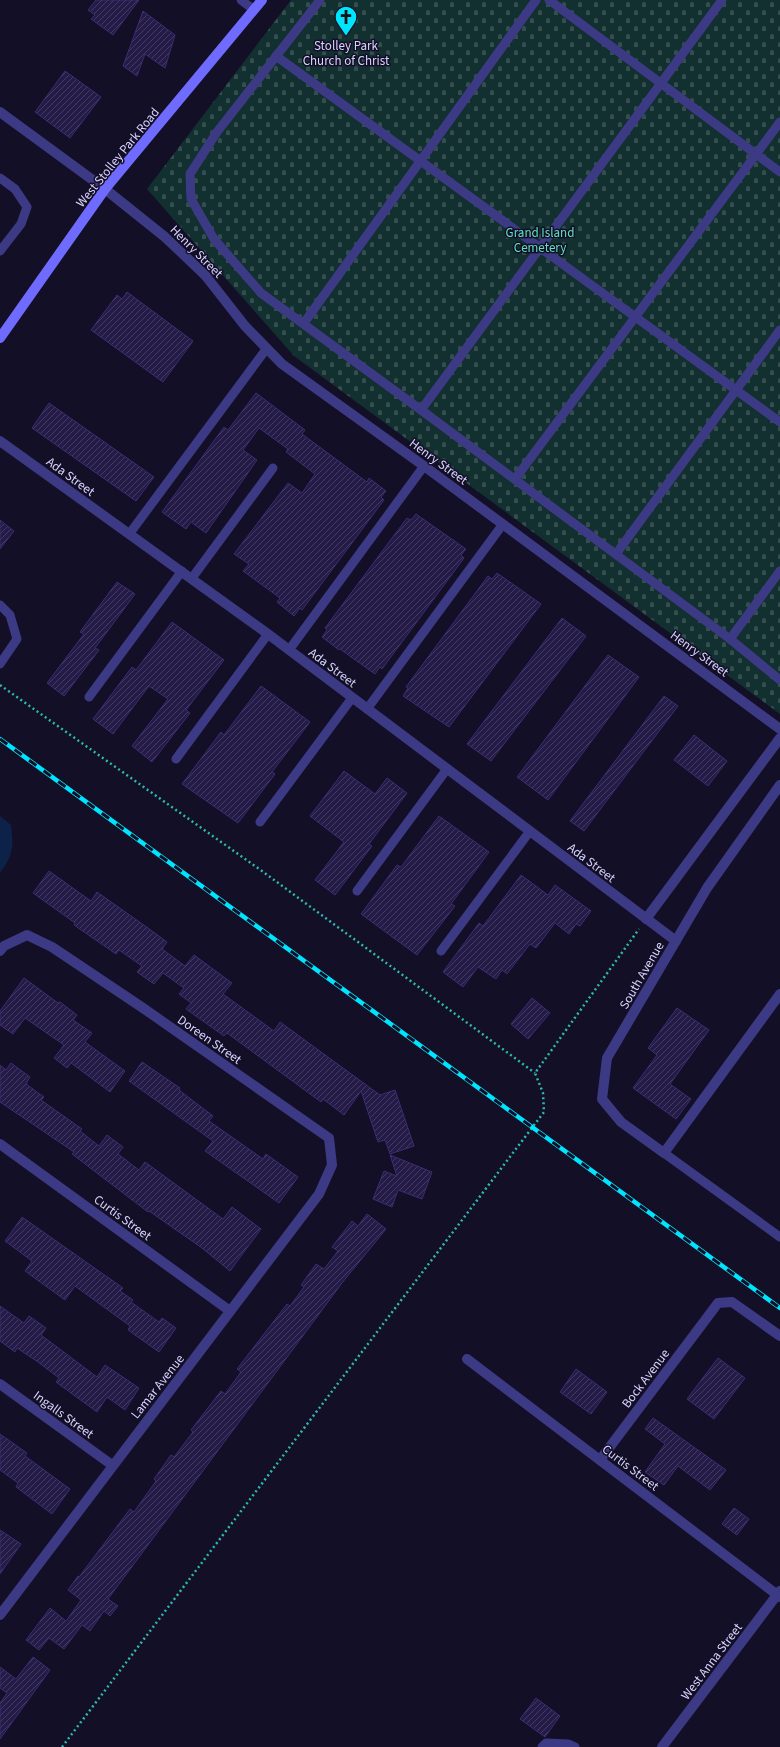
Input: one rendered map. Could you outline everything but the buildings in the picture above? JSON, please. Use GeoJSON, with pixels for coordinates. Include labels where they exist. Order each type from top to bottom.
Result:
{"type":"FeatureCollection","features":[{"type":"Feature","properties":{"kind":"main road","name":"West Stolley Park Road"},"geometry":{"type":"LineString","coordinates":[[0,338],[106,189],[262,0]]}},
{"type":"Feature","properties":{"kind":"street","name":"Henry Street"},"geometry":{"type":"LineString","coordinates":[[0,112],[106,189],[165,237],[205,275],[245,326],[282,364],[424,466],[780,728]]}},
{"type":"Feature","properties":{"kind":"street","name":"Ada Street"},"geometry":{"type":"LineString","coordinates":[[0,441],[268,634],[646,919]]}},
{"type":"Feature","properties":{"kind":"street"},"geometry":{"type":"LineString","coordinates":[[646,919],[780,738]]}},
{"type":"Feature","properties":{"kind":"street"},"geometry":{"type":"LineString","coordinates":[[676,941],[707,888],[780,785]]}},
{"type":"Feature","properties":{"kind":"street","name":"South Avenue"},"geometry":{"type":"LineString","coordinates":[[646,919],[676,941],[607,1058],[602,1099],[621,1122],[664,1153]]}},
{"type":"Feature","properties":{"kind":"street","name":"Doreen Street"},"geometry":{"type":"LineString","coordinates":[[0,951],[4,946],[27,935],[48,945],[144,1008],[329,1138],[332,1165],[330,1170]]}},
{"type":"Feature","properties":{"kind":"street"},"geometry":{"type":"LineString","coordinates":[[664,1153],[780,994]]}},
{"type":"Feature","properties":{"kind":"street","name":"Curtis Street"},"geometry":{"type":"LineString","coordinates":[[0,1144],[230,1312]]}},
{"type":"Feature","properties":{"kind":"street","name":"Lamar Avenue"},"geometry":{"type":"LineString","coordinates":[[0,1615],[318,1194],[330,1170]]}},
{"type":"Feature","properties":{"kind":"street","name":"Bock Avenue"},"geometry":{"type":"LineString","coordinates":[[600,1460],[718,1303],[732,1302],[780,1336]]}},
{"type":"Feature","properties":{"kind":"street","name":"Curtis Street"},"geometry":{"type":"LineString","coordinates":[[467,1359],[779,1594]]}},
{"type":"Feature","properties":{"kind":"street","name":"Ingalls Street"},"geometry":{"type":"LineString","coordinates":[[0,1384],[112,1465]]}},
{"type":"Feature","properties":{"kind":"street","name":"West Anna Street"},"geometry":{"type":"LineString","coordinates":[[662,1747],[779,1594]]}},
{"type":"Feature","properties":{"kind":"lane"},"geometry":{"type":"LineString","coordinates":[[241,0],[254,10]]}},
{"type":"Feature","properties":{"kind":"lane"},"geometry":{"type":"LineString","coordinates":[[320,0],[217,132],[190,174],[191,199],[214,239],[261,293],[304,323],[730,639],[780,680]]}},
{"type":"Feature","properties":{"kind":"lane"},"geometry":{"type":"LineString","coordinates":[[304,323],[536,0]]}},
{"type":"Feature","properties":{"kind":"lane"},"geometry":{"type":"LineString","coordinates":[[549,0],[780,172]]}},
{"type":"Feature","properties":{"kind":"lane"},"geometry":{"type":"LineString","coordinates":[[421,410],[722,0]]}},
{"type":"Feature","properties":{"kind":"lane"},"geometry":{"type":"LineString","coordinates":[[276,56],[780,422]]}},
{"type":"Feature","properties":{"kind":"lane"},"geometry":{"type":"LineString","coordinates":[[515,479],[780,122]]}},
{"type":"Feature","properties":{"kind":"lane"},"geometry":{"type":"LineString","coordinates":[[0,178],[15,189],[27,207],[21,224],[0,251]]}},
{"type":"Feature","properties":{"kind":"lane"},"geometry":{"type":"LineString","coordinates":[[616,554],[780,330]]}},
{"type":"Feature","properties":{"kind":"lane"},"geometry":{"type":"LineString","coordinates":[[130,534],[267,348]]}},
{"type":"Feature","properties":{"kind":"lane"},"geometry":{"type":"LineString","coordinates":[[289,650],[424,466]]}},
{"type":"Feature","properties":{"kind":"lane"},"geometry":{"type":"LineString","coordinates":[[192,578],[273,468]]}},
{"type":"Feature","properties":{"kind":"lane"},"geometry":{"type":"LineString","coordinates":[[367,709],[503,524]]}},
{"type":"Feature","properties":{"kind":"lane"},"geometry":{"type":"LineString","coordinates":[[89,697],[182,571]]}},
{"type":"Feature","properties":{"kind":"lane"},"geometry":{"type":"LineString","coordinates":[[730,639],[780,571]]}},
{"type":"Feature","properties":{"kind":"lane"},"geometry":{"type":"LineString","coordinates":[[0,605],[10,615],[18,639],[0,664]]}},
{"type":"Feature","properties":{"kind":"lane"},"geometry":{"type":"LineString","coordinates":[[176,760],[268,634]]}},
{"type":"Feature","properties":{"kind":"lane"},"geometry":{"type":"LineString","coordinates":[[260,822],[352,698]]}},
{"type":"Feature","properties":{"kind":"lane"},"geometry":{"type":"LineString","coordinates":[[357,891],[447,769]]}},
{"type":"Feature","properties":{"kind":"lane"},"geometry":{"type":"LineString","coordinates":[[441,951],[530,831]]}},
{"type":"Feature","properties":{"kind":"lane"},"geometry":{"type":"LineString","coordinates":[[664,1153],[780,1237]]}},
{"type":"Feature","properties":{"kind":"lane"},"geometry":{"type":"LineString","coordinates":[[542,1747],[546,1743],[568,1744],[575,1747]]}},
{"type":"Feature","properties":{"kind":"path"},"geometry":{"type":"LineString","coordinates":[[0,685],[262,871],[535,1073],[543,1093],[544,1112],[62,1747]]}},
{"type":"Feature","properties":{"kind":"path"},"geometry":{"type":"LineString","coordinates":[[535,1073],[646,919]]}},
{"type":"Feature","properties":{"kind":"green space","name":"Grand Island Cemetery"},"geometry":{"type":"Polygon","coordinates":[[[291,0],[780,0],[780,714],[294,356],[147,189],[291,0]]]}},
{"type":"Feature","properties":{"kind":"water"},"geometry":{"type":"Polygon","coordinates":[[[0,816],[11,825],[12,850],[8,861],[0,873],[0,816]]]}},
{"type":"Feature","properties":{"kind":"railway"},"geometry":{"type":"LineString","coordinates":[[0,739],[780,1308]]}},
{"type":"Feature","properties":{"kind":"place","name":"Stolley Park Church of Christ"},"geometry":{"type":"Point","coordinates":[346,36]}}]}
